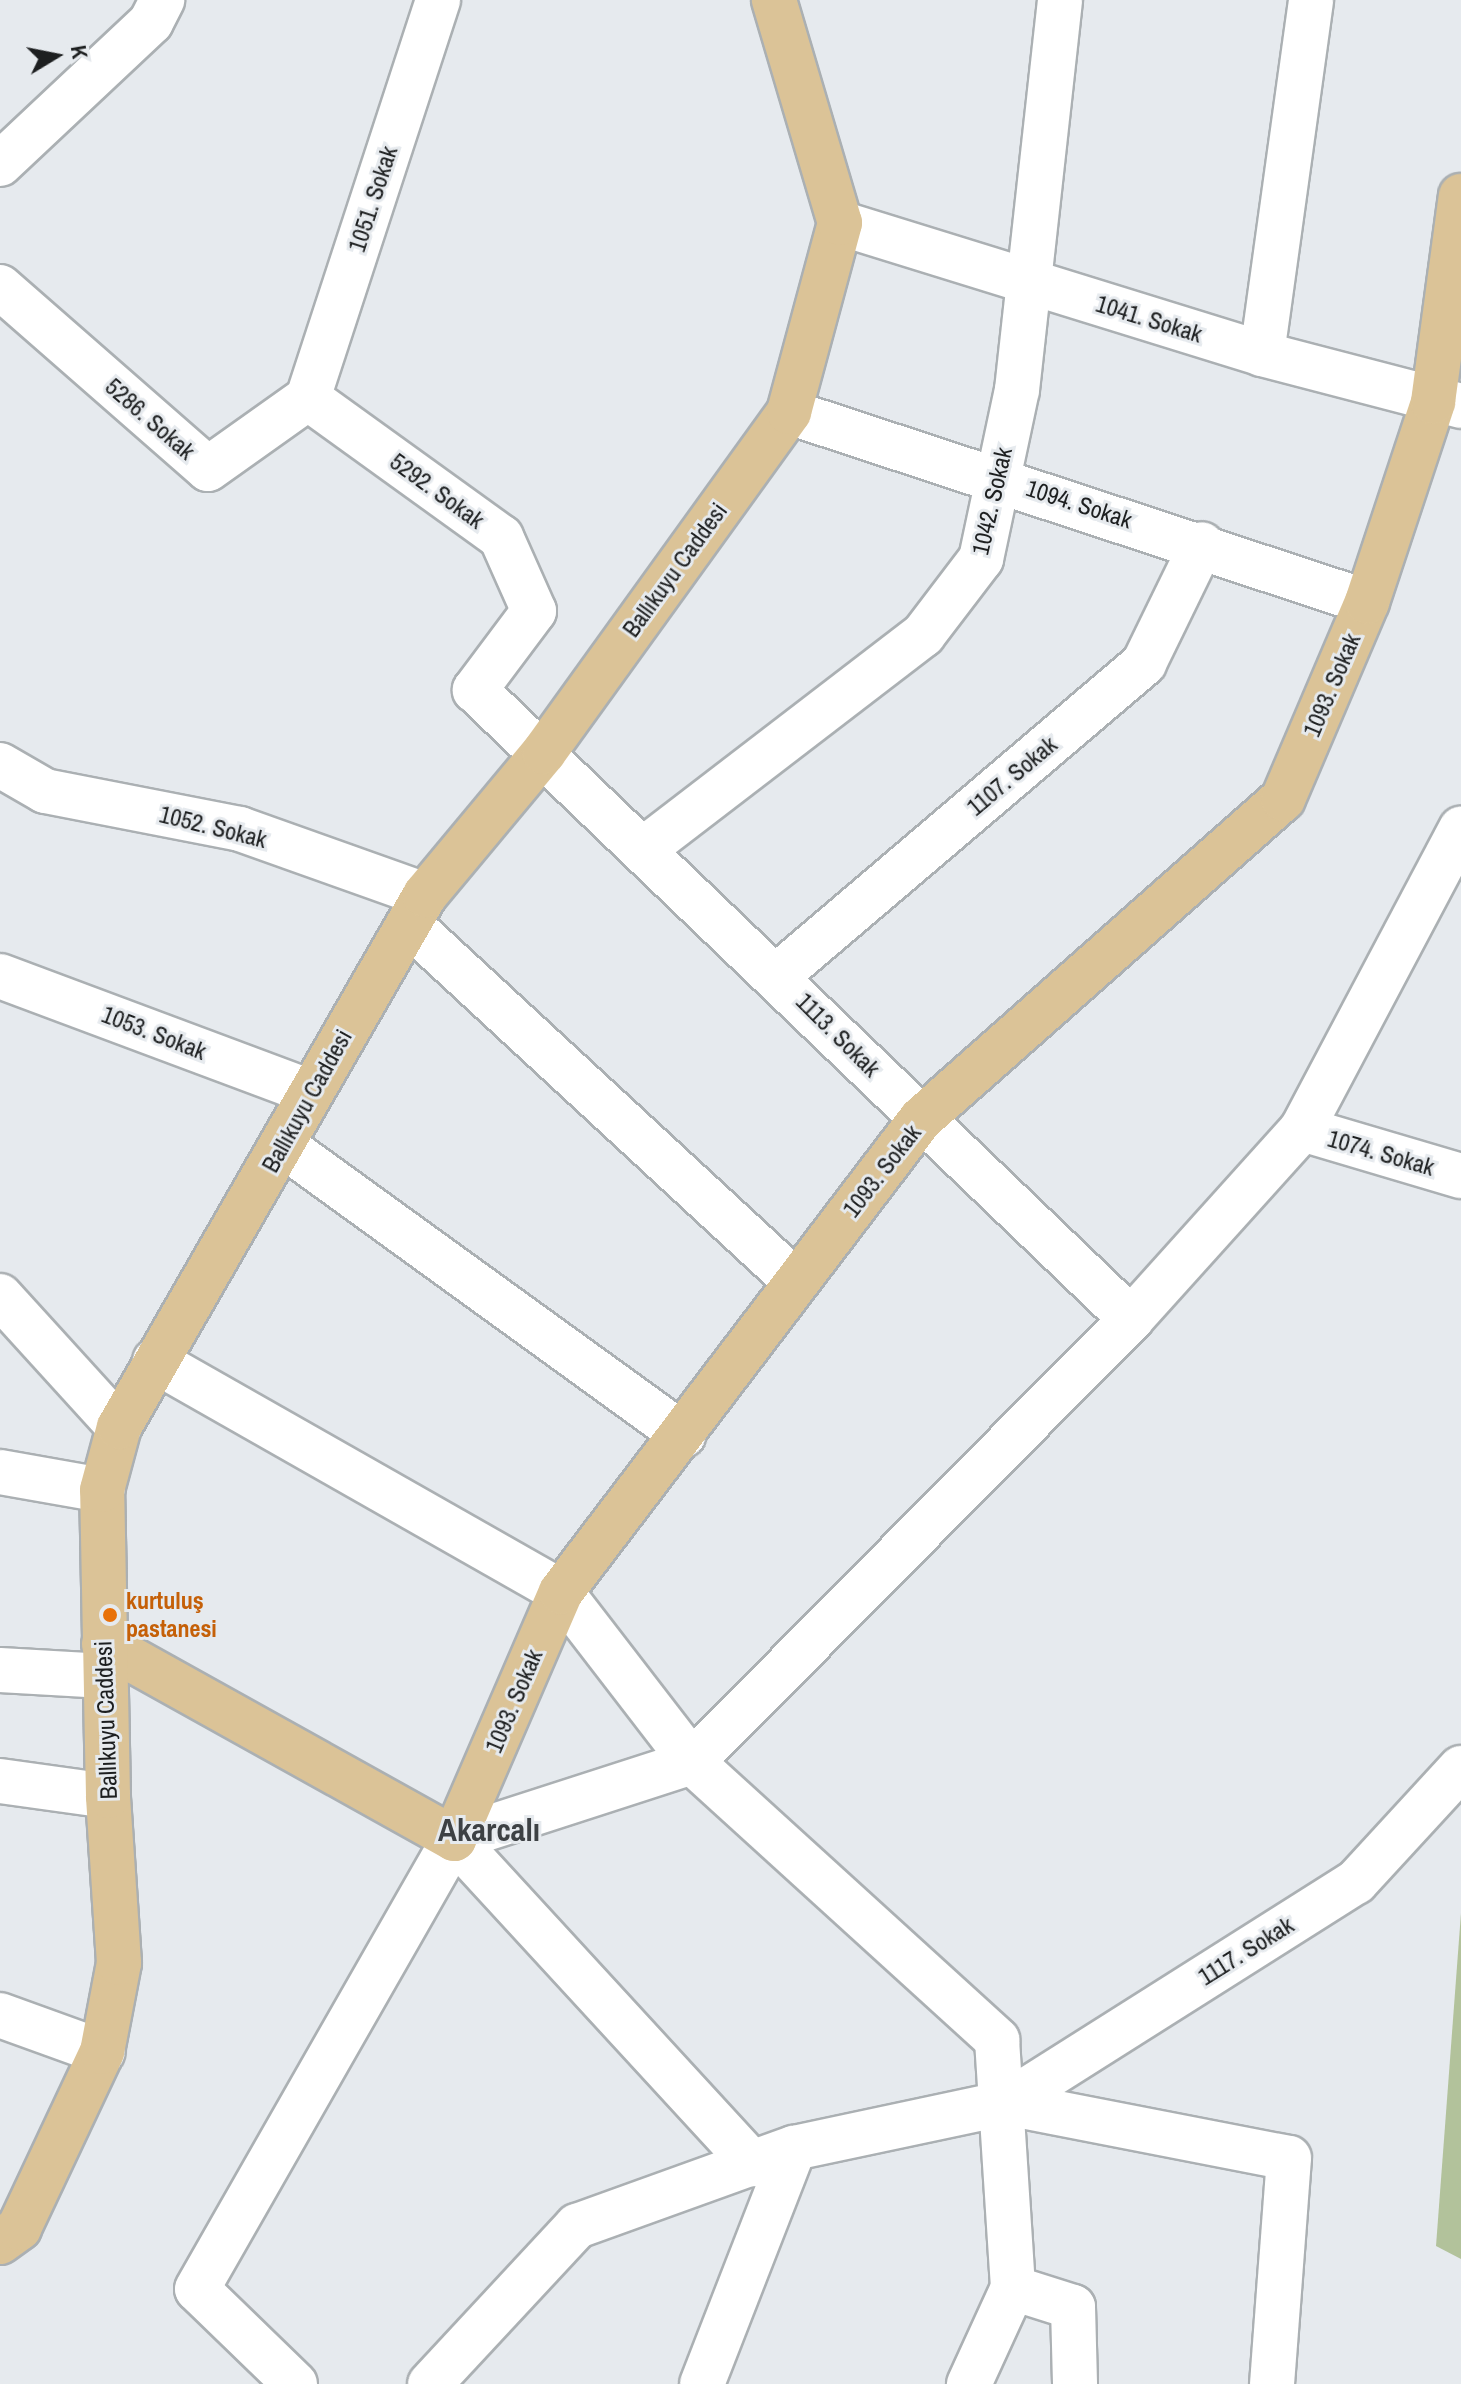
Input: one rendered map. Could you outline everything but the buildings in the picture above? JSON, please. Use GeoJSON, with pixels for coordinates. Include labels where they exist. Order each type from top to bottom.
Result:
{"type":"FeatureCollection","features":[{"type":"Feature","properties":{"kind":"main road"},"geometry":{"type":"LineString","coordinates":[[774,0],[840,223]]}},
{"type":"Feature","properties":{"kind":"main road","name":"1093. Sokak"},"geometry":{"type":"LineString","coordinates":[[454,1839],[561,1592],[921,1119],[1283,799],[1447,404],[1461,196]]}},
{"type":"Feature","properties":{"kind":"main road","name":"Ballıkuyu Caddesi"},"geometry":{"type":"LineString","coordinates":[[0,2242],[19,2228],[102,2052],[119,1963],[108,1796],[102,1490],[119,1427],[284,1146],[308,1091],[418,910],[544,752],[789,412],[840,223]]}},
{"type":"Feature","properties":{"kind":"main road"},"geometry":{"type":"LineString","coordinates":[[104,1660],[454,1839]]}},
{"type":"Feature","properties":{"kind":"street"},"geometry":{"type":"LineString","coordinates":[[0,164],[151,22],[162,0]]}},
{"type":"Feature","properties":{"kind":"street","name":"1051. Sokak"},"geometry":{"type":"LineString","coordinates":[[308,398],[438,0]]}},
{"type":"Feature","properties":{"kind":"street","name":"1042. Sokak"},"geometry":{"type":"LineString","coordinates":[[644,849],[923,635],[981,559],[1017,390],[1026,281],[1060,0]]}},
{"type":"Feature","properties":{"kind":"street"},"geometry":{"type":"LineString","coordinates":[[1262,354],[1311,0]]}},
{"type":"Feature","properties":{"kind":"street","name":"1041. Sokak"},"geometry":{"type":"LineString","coordinates":[[840,223],[1262,354],[1447,404]]}},
{"type":"Feature","properties":{"kind":"street","name":"5286. Sokak"},"geometry":{"type":"LineString","coordinates":[[0,287],[208,469],[308,398]]}},
{"type":"Feature","properties":{"kind":"street","name":"5292. Sokak"},"geometry":{"type":"LineString","coordinates":[[308,398],[501,537],[534,611],[475,690],[544,752]]}},
{"type":"Feature","properties":{"kind":"street","name":"1094. Sokak"},"geometry":{"type":"LineString","coordinates":[[789,412],[1202,544],[1367,602]]}},
{"type":"Feature","properties":{"kind":"street","name":"1107. Sokak"},"geometry":{"type":"LineString","coordinates":[[778,975],[1144,663],[1202,544]]}},
{"type":"Feature","properties":{"kind":"street","name":"1113. Sokak"},"geometry":{"type":"LineString","coordinates":[[544,752],[1131,1319]]}},
{"type":"Feature","properties":{"kind":"street","name":"1052. Sokak"},"geometry":{"type":"LineString","coordinates":[[0,765],[45,791],[240,829],[418,910]]}},
{"type":"Feature","properties":{"kind":"street"},"geometry":{"type":"LineString","coordinates":[[295,2384],[197,2289],[454,1839],[692,1762],[1131,1319],[1302,1129],[1461,829]]}},
{"type":"Feature","properties":{"kind":"street"},"geometry":{"type":"LineString","coordinates":[[418,910],[796,1282]]}},
{"type":"Feature","properties":{"kind":"street","name":"1053. Sokak"},"geometry":{"type":"LineString","coordinates":[[0,976],[308,1091]]}},
{"type":"Feature","properties":{"kind":"street","name":"1074. Sokak"},"geometry":{"type":"LineString","coordinates":[[1302,1129],[1461,1176]]}},
{"type":"Feature","properties":{"kind":"street"},"geometry":{"type":"LineString","coordinates":[[284,1146],[683,1435]]}},
{"type":"Feature","properties":{"kind":"street"},"geometry":{"type":"LineString","coordinates":[[0,1296],[119,1427]]}},
{"type":"Feature","properties":{"kind":"street"},"geometry":{"type":"LineString","coordinates":[[155,1361],[561,1592],[692,1762],[997,2040],[1006,2103],[1013,2288],[969,2384]]}},
{"type":"Feature","properties":{"kind":"street"},"geometry":{"type":"LineString","coordinates":[[0,1472],[102,1490]]}},
{"type":"Feature","properties":{"kind":"street"},"geometry":{"type":"LineString","coordinates":[[0,1670],[104,1660]]}},
{"type":"Feature","properties":{"kind":"street","name":"1117. Sokak"},"geometry":{"type":"LineString","coordinates":[[1006,2103],[1356,1882],[1461,1768]]}},
{"type":"Feature","properties":{"kind":"street"},"geometry":{"type":"LineString","coordinates":[[0,1781],[108,1796]]}},
{"type":"Feature","properties":{"kind":"street"},"geometry":{"type":"LineString","coordinates":[[454,1839],[753,2164]]}},
{"type":"Feature","properties":{"kind":"street"},"geometry":{"type":"LineString","coordinates":[[0,2015],[102,2052]]}},
{"type":"Feature","properties":{"kind":"street"},"geometry":{"type":"LineString","coordinates":[[430,2384],[577,2226],[794,2148],[1006,2103],[1289,2158],[1272,2384]]}},
{"type":"Feature","properties":{"kind":"street"},"geometry":{"type":"LineString","coordinates":[[702,2384],[794,2148]]}},
{"type":"Feature","properties":{"kind":"street"},"geometry":{"type":"LineString","coordinates":[[1013,2288],[1073,2307],[1075,2384]]}},
{"type":"Feature","properties":{"kind":"green space"},"geometry":{"type":"Polygon","coordinates":[[[1461,1913],[1461,2259],[1436,2246],[1461,1913]]]}},
{"type":"Feature","properties":{"kind":"place","name":"kurtuluş pastanesi"},"geometry":{"type":"Point","coordinates":[110,1615]}},
{"type":"Feature","properties":{"kind":"district","name":"Akarcalı"},"geometry":{"type":"Point","coordinates":[489,1830]}}]}
